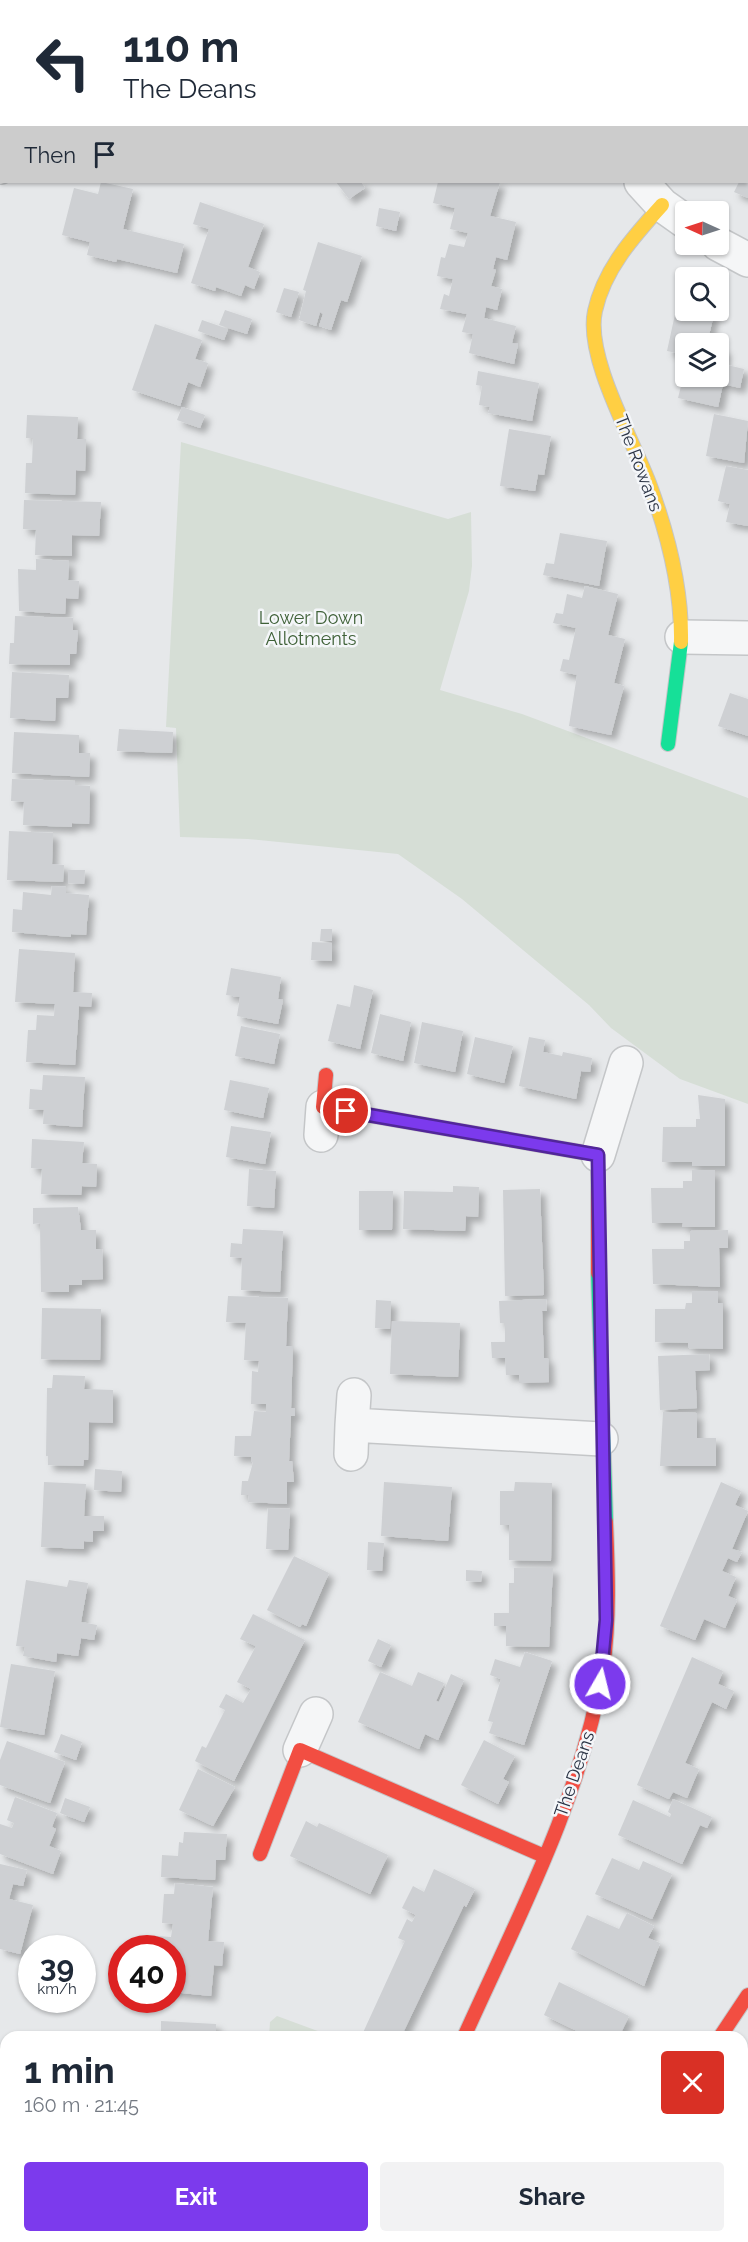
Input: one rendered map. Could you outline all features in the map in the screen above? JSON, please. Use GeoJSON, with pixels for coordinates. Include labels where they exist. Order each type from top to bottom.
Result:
{"type":"FeatureCollection","features":[{"type":"Feature","properties":{"kind":"street","name":"The Rowans"},"geometry":{"type":"LineString","coordinates":[[663,203],[626,244],[613,266],[597,307],[593,338],[597,357],[664,527],[679,596],[682,637],[678,687],[668,744]]}},
{"type":"Feature","properties":{"kind":"street"},"geometry":{"type":"LineString","coordinates":[[729,250],[748,260]]}},
{"type":"Feature","properties":{"kind":"street"},"geometry":{"type":"LineString","coordinates":[[682,637],[748,638]]}},
{"type":"Feature","properties":{"kind":"street","name":"The Deans"},"geometry":{"type":"LineString","coordinates":[[467,2031],[544,1856],[581,1758],[603,1666],[606,1620],[598,1155],[626,1063]]}},
{"type":"Feature","properties":{"kind":"street"},"geometry":{"type":"LineString","coordinates":[[326,1075],[322,1121],[598,1155]]}},
{"type":"Feature","properties":{"kind":"street"},"geometry":{"type":"LineString","coordinates":[[352,1425],[602,1439]]}},
{"type":"Feature","properties":{"kind":"street"},"geometry":{"type":"LineString","coordinates":[[260,1854],[316,1714]]}},
{"type":"Feature","properties":{"kind":"street"},"geometry":{"type":"LineString","coordinates":[[300,1750],[544,1856]]}},
{"type":"Feature","properties":{"kind":"street"},"geometry":{"type":"LineString","coordinates":[[723,2031],[730,2017],[748,1995]]}},
{"type":"Feature","properties":{"kind":"green space","name":"Lower Down Allotments"},"geometry":{"type":"Polygon","coordinates":[[[181,442],[448,519],[471,512],[472,566],[469,591],[440,690],[522,714],[748,798],[748,1104],[680,1079],[611,1028],[589,1005],[462,899],[398,854],[248,839],[180,837],[176,728],[166,727],[181,442]]]}},
{"type":"Feature","properties":{"kind":"green space"},"geometry":{"type":"Polygon","coordinates":[[[277,2016],[318,2031],[269,2031],[270,2022],[277,2016]]]}},
{"type":"Feature","properties":{"kind":"building"},"geometry":{"type":"Polygon","coordinates":[[[101,183],[133,189],[123,229],[184,244],[177,273],[117,259],[116,262],[87,255],[90,242],[62,235],[74,188],[98,194],[101,183]]]}},
{"type":"Feature","properties":{"kind":"building"},"geometry":{"type":"Polygon","coordinates":[[[337,183],[362,183],[365,188],[349,199],[337,183]]]}},
{"type":"Feature","properties":{"kind":"building"},"geometry":{"type":"Polygon","coordinates":[[[438,183],[500,183],[490,216],[516,222],[507,260],[496,257],[493,269],[496,270],[491,286],[502,289],[497,310],[486,307],[484,318],[516,326],[512,343],[518,344],[514,364],[469,353],[473,334],[462,332],[467,314],[440,309],[444,294],[449,296],[453,279],[437,276],[441,257],[445,258],[449,244],[464,247],[468,233],[450,229],[455,208],[433,203],[438,183]]]}},
{"type":"Feature","properties":{"kind":"building"},"geometry":{"type":"Polygon","coordinates":[[[738,183],[748,183],[748,198],[734,192],[738,183]]]}},
{"type":"Feature","properties":{"kind":"building"},"geometry":{"type":"Polygon","coordinates":[[[200,202],[264,224],[248,267],[260,272],[254,289],[245,285],[241,296],[216,287],[215,291],[191,283],[209,229],[193,224],[200,202]]]}},
{"type":"Feature","properties":{"kind":"building"},"geometry":{"type":"Polygon","coordinates":[[[379,208],[400,212],[396,231],[376,226],[379,208]]]}},
{"type":"Feature","properties":{"kind":"building"},"geometry":{"type":"Polygon","coordinates":[[[318,242],[362,256],[347,302],[341,300],[331,330],[319,326],[323,314],[320,312],[316,326],[299,320],[306,291],[303,290],[318,242]]]}},
{"type":"Feature","properties":{"kind":"building"},"geometry":{"type":"Polygon","coordinates":[[[284,288],[299,292],[291,317],[276,312],[284,288]]]}},
{"type":"Feature","properties":{"kind":"building"},"geometry":{"type":"Polygon","coordinates":[[[225,310],[252,319],[247,334],[219,325],[225,310]]]}},
{"type":"Feature","properties":{"kind":"building"},"geometry":{"type":"Polygon","coordinates":[[[675,314],[675,321],[712,321],[710,333],[675,333],[675,353],[667,351],[675,314]]]}},
{"type":"Feature","properties":{"kind":"building"},"geometry":{"type":"Polygon","coordinates":[[[202,320],[228,329],[224,340],[198,331],[202,320]]]}},
{"type":"Feature","properties":{"kind":"building"},"geometry":{"type":"Polygon","coordinates":[[[155,324],[202,340],[195,359],[208,363],[204,376],[200,387],[188,382],[180,406],[132,390],[155,324]]]}},
{"type":"Feature","properties":{"kind":"building"},"geometry":{"type":"Polygon","coordinates":[[[729,365],[744,369],[740,388],[729,385],[729,365]]]}},
{"type":"Feature","properties":{"kind":"building"},"geometry":{"type":"Polygon","coordinates":[[[478,371],[539,383],[532,421],[488,413],[490,407],[479,405],[482,386],[476,385],[478,371]]]}},
{"type":"Feature","properties":{"kind":"building"},"geometry":{"type":"Polygon","coordinates":[[[681,387],[722,387],[718,407],[678,398],[681,387]]]}},
{"type":"Feature","properties":{"kind":"building"},"geometry":{"type":"Polygon","coordinates":[[[182,407],[205,415],[200,428],[177,420],[182,407]]]}},
{"type":"Feature","properties":{"kind":"building"},"geometry":{"type":"Polygon","coordinates":[[[714,414],[748,421],[744,463],[706,456],[714,414]]]}},
{"type":"Feature","properties":{"kind":"building"},"geometry":{"type":"Polygon","coordinates":[[[27,415],[78,417],[77,439],[86,439],[85,471],[76,470],[75,495],[25,493],[26,463],[32,463],[33,438],[26,438],[27,415]]]}},
{"type":"Feature","properties":{"kind":"building"},"geometry":{"type":"Polygon","coordinates":[[[509,429],[551,436],[544,475],[538,474],[535,491],[500,486],[509,429]]]}},
{"type":"Feature","properties":{"kind":"building"},"geometry":{"type":"Polygon","coordinates":[[[726,466],[748,470],[748,526],[726,522],[730,504],[718,501],[726,466]]]}},
{"type":"Feature","properties":{"kind":"building"},"geometry":{"type":"Polygon","coordinates":[[[24,500],[101,502],[99,536],[72,535],[72,556],[35,555],[36,530],[23,529],[24,500]]]}},
{"type":"Feature","properties":{"kind":"building"},"geometry":{"type":"Polygon","coordinates":[[[560,533],[607,541],[599,586],[543,575],[546,563],[554,564],[560,533]]]}},
{"type":"Feature","properties":{"kind":"building"},"geometry":{"type":"Polygon","coordinates":[[[36,559],[69,561],[68,580],[79,581],[78,599],[66,598],[65,614],[19,611],[18,569],[36,570],[36,559]]]}},
{"type":"Feature","properties":{"kind":"building"},"geometry":{"type":"Polygon","coordinates":[[[585,586],[618,594],[608,635],[625,639],[614,683],[624,686],[611,735],[569,726],[577,675],[560,671],[563,659],[569,660],[576,628],[553,623],[556,613],[563,614],[567,594],[582,598],[585,586]]]}},
{"type":"Feature","properties":{"kind":"building"},"geometry":{"type":"Polygon","coordinates":[[[15,616],[73,618],[73,630],[78,630],[76,654],[70,654],[70,665],[9,664],[10,643],[14,643],[15,616]]]}},
{"type":"Feature","properties":{"kind":"building"},"geometry":{"type":"Polygon","coordinates":[[[12,672],[69,675],[68,698],[56,698],[55,721],[10,718],[12,672]]]}},
{"type":"Feature","properties":{"kind":"building"},"geometry":{"type":"Polygon","coordinates":[[[730,693],[748,699],[748,736],[718,726],[730,693]]]}},
{"type":"Feature","properties":{"kind":"building"},"geometry":{"type":"Polygon","coordinates":[[[119,729],[173,732],[172,753],[117,751],[119,729]]]}},
{"type":"Feature","properties":{"kind":"building"},"geometry":{"type":"Polygon","coordinates":[[[14,732],[79,735],[79,753],[90,753],[89,777],[12,773],[14,732]]]}},
{"type":"Feature","properties":{"kind":"building"},"geometry":{"type":"Polygon","coordinates":[[[12,779],[75,781],[75,785],[90,786],[89,824],[72,823],[72,827],[23,825],[24,802],[11,801],[12,779]]]}},
{"type":"Feature","properties":{"kind":"building"},"geometry":{"type":"Polygon","coordinates":[[[9,831],[53,833],[52,864],[64,865],[63,882],[7,880],[9,831]]]}},
{"type":"Feature","properties":{"kind":"building"},"geometry":{"type":"Polygon","coordinates":[[[68,870],[85,870],[84,884],[68,883],[68,870]]]}},
{"type":"Feature","properties":{"kind":"building"},"geometry":{"type":"Polygon","coordinates":[[[52,886],[66,887],[66,893],[89,895],[86,935],[71,934],[71,937],[12,932],[13,909],[22,910],[23,892],[51,895],[52,886]]]}},
{"type":"Feature","properties":{"kind":"building"},"geometry":{"type":"Polygon","coordinates":[[[321,929],[332,929],[332,941],[320,941],[321,929]]]}},
{"type":"Feature","properties":{"kind":"building"},"geometry":{"type":"Polygon","coordinates":[[[312,942],[332,943],[332,961],[311,960],[312,942]]]}},
{"type":"Feature","properties":{"kind":"building"},"geometry":{"type":"Polygon","coordinates":[[[19,949],[75,953],[73,992],[92,993],[91,1007],[79,1006],[75,1065],[26,1062],[28,1030],[36,1030],[37,1015],[54,1016],[55,1004],[15,1002],[19,949]]]}},
{"type":"Feature","properties":{"kind":"building"},"geometry":{"type":"Polygon","coordinates":[[[231,968],[281,977],[278,999],[283,1000],[278,1024],[237,1016],[240,997],[226,995],[231,968]]]}},
{"type":"Feature","properties":{"kind":"building"},"geometry":{"type":"Polygon","coordinates":[[[354,985],[373,990],[360,1049],[328,1041],[337,1004],[350,1007],[354,985]]]}},
{"type":"Feature","properties":{"kind":"building"},"geometry":{"type":"Polygon","coordinates":[[[380,1014],[411,1022],[403,1061],[371,1053],[380,1014]]]}},
{"type":"Feature","properties":{"kind":"building"},"geometry":{"type":"Polygon","coordinates":[[[422,1022],[463,1031],[455,1072],[414,1063],[422,1022]]]}},
{"type":"Feature","properties":{"kind":"building"},"geometry":{"type":"Polygon","coordinates":[[[241,1026],[280,1034],[274,1064],[235,1056],[241,1026]]]}},
{"type":"Feature","properties":{"kind":"building"},"geometry":{"type":"Polygon","coordinates":[[[475,1037],[513,1046],[504,1083],[467,1074],[475,1037]]]}},
{"type":"Feature","properties":{"kind":"building"},"geometry":{"type":"Polygon","coordinates":[[[529,1037],[545,1040],[543,1052],[562,1056],[563,1052],[592,1058],[590,1072],[581,1071],[576,1099],[519,1086],[529,1037]]]}},
{"type":"Feature","properties":{"kind":"building"},"geometry":{"type":"Polygon","coordinates":[[[43,1075],[85,1077],[82,1127],[43,1124],[44,1110],[29,1109],[30,1089],[42,1090],[43,1075]]]}},
{"type":"Feature","properties":{"kind":"building"},"geometry":{"type":"Polygon","coordinates":[[[230,1080],[269,1088],[263,1118],[224,1110],[230,1080]]]}},
{"type":"Feature","properties":{"kind":"building"},"geometry":{"type":"Polygon","coordinates":[[[698,1095],[725,1099],[725,1166],[692,1166],[692,1162],[662,1162],[663,1127],[696,1127],[696,1119],[700,1119],[698,1095]]]}},
{"type":"Feature","properties":{"kind":"building"},"geometry":{"type":"Polygon","coordinates":[[[231,1126],[271,1132],[265,1164],[226,1157],[231,1126]]]}},
{"type":"Feature","properties":{"kind":"building"},"geometry":{"type":"Polygon","coordinates":[[[32,1139],[84,1142],[82,1163],[97,1164],[96,1187],[82,1186],[81,1195],[41,1194],[42,1169],[31,1168],[32,1139]]]}},
{"type":"Feature","properties":{"kind":"building"},"geometry":{"type":"Polygon","coordinates":[[[249,1169],[276,1171],[274,1208],[247,1206],[249,1169]]]}},
{"type":"Feature","properties":{"kind":"building"},"geometry":{"type":"Polygon","coordinates":[[[692,1170],[715,1170],[715,1227],[682,1227],[683,1223],[652,1223],[651,1188],[683,1188],[683,1181],[692,1181],[692,1170]]]}},
{"type":"Feature","properties":{"kind":"building"},"geometry":{"type":"Polygon","coordinates":[[[453,1186],[479,1187],[478,1217],[466,1216],[465,1231],[403,1229],[404,1191],[453,1192],[453,1186]]]}},
{"type":"Feature","properties":{"kind":"building"},"geometry":{"type":"Polygon","coordinates":[[[540,1189],[544,1295],[505,1296],[503,1190],[540,1189]]]}},
{"type":"Feature","properties":{"kind":"building"},"geometry":{"type":"Polygon","coordinates":[[[359,1191],[393,1191],[392,1230],[359,1230],[359,1191]]]}},
{"type":"Feature","properties":{"kind":"building"},"geometry":{"type":"Polygon","coordinates":[[[78,1207],[81,1230],[96,1230],[96,1249],[102,1249],[103,1279],[82,1280],[82,1285],[69,1285],[69,1292],[41,1292],[40,1223],[33,1224],[33,1208],[78,1207]]]}},
{"type":"Feature","properties":{"kind":"building"},"geometry":{"type":"Polygon","coordinates":[[[243,1229],[283,1231],[280,1292],[241,1290],[242,1258],[230,1257],[231,1243],[242,1244],[243,1229]]]}},
{"type":"Feature","properties":{"kind":"building"},"geometry":{"type":"Polygon","coordinates":[[[728,1230],[728,1248],[719,1248],[720,1287],[653,1284],[652,1249],[684,1249],[684,1241],[690,1241],[690,1231],[728,1230]]]}},
{"type":"Feature","properties":{"kind":"building"},"geometry":{"type":"Polygon","coordinates":[[[692,1291],[718,1291],[718,1303],[723,1303],[723,1349],[688,1348],[688,1343],[655,1342],[655,1309],[685,1309],[686,1303],[692,1303],[692,1291]]]}},
{"type":"Feature","properties":{"kind":"building"},"geometry":{"type":"Polygon","coordinates":[[[228,1296],[288,1298],[286,1346],[293,1346],[291,1408],[295,1408],[295,1416],[291,1416],[289,1461],[292,1461],[294,1482],[287,1482],[287,1504],[248,1502],[249,1495],[241,1495],[242,1481],[248,1481],[253,1462],[251,1462],[251,1457],[234,1456],[235,1436],[251,1436],[254,1411],[266,1412],[266,1404],[251,1404],[252,1371],[258,1372],[259,1361],[244,1360],[246,1323],[226,1322],[228,1296]]]}},
{"type":"Feature","properties":{"kind":"building"},"geometry":{"type":"Polygon","coordinates":[[[546,1299],[547,1311],[542,1311],[544,1358],[548,1358],[549,1382],[519,1383],[519,1375],[506,1375],[505,1358],[492,1358],[491,1342],[505,1342],[505,1323],[500,1323],[499,1301],[546,1299]]]}},
{"type":"Feature","properties":{"kind":"building"},"geometry":{"type":"Polygon","coordinates":[[[376,1300],[391,1301],[390,1329],[375,1328],[376,1300]]]}},
{"type":"Feature","properties":{"kind":"building"},"geometry":{"type":"Polygon","coordinates":[[[42,1308],[101,1309],[100,1360],[41,1359],[42,1308]]]}},
{"type":"Feature","properties":{"kind":"building"},"geometry":{"type":"Polygon","coordinates":[[[392,1321],[460,1323],[458,1377],[390,1374],[392,1321]]]}},
{"type":"Feature","properties":{"kind":"building"},"geometry":{"type":"Polygon","coordinates":[[[709,1354],[710,1370],[695,1371],[697,1408],[660,1410],[658,1356],[709,1354]]]}},
{"type":"Feature","properties":{"kind":"building"},"geometry":{"type":"Polygon","coordinates":[[[53,1375],[85,1376],[84,1389],[113,1390],[113,1423],[89,1422],[88,1460],[84,1460],[83,1466],[48,1465],[48,1456],[46,1456],[47,1388],[52,1388],[53,1375]]]}},
{"type":"Feature","properties":{"kind":"building"},"geometry":{"type":"Polygon","coordinates":[[[663,1412],[697,1413],[697,1438],[716,1438],[716,1466],[660,1466],[663,1412]]]}},
{"type":"Feature","properties":{"kind":"building"},"geometry":{"type":"Polygon","coordinates":[[[95,1469],[122,1471],[121,1492],[94,1490],[95,1469]]]}},
{"type":"Feature","properties":{"kind":"building"},"geometry":{"type":"Polygon","coordinates":[[[44,1482],[86,1484],[84,1516],[104,1516],[104,1531],[93,1531],[93,1542],[84,1541],[84,1549],[41,1547],[44,1482]]]}},
{"type":"Feature","properties":{"kind":"building"},"geometry":{"type":"Polygon","coordinates":[[[384,1482],[452,1487],[448,1541],[381,1536],[384,1482]]]}},
{"type":"Feature","properties":{"kind":"building"},"geometry":{"type":"Polygon","coordinates":[[[515,1482],[552,1483],[551,1561],[509,1560],[509,1525],[500,1525],[500,1491],[514,1491],[515,1482]]]}},
{"type":"Feature","properties":{"kind":"building"},"geometry":{"type":"Polygon","coordinates":[[[721,1482],[741,1491],[735,1505],[748,1511],[732,1549],[742,1552],[737,1562],[728,1558],[722,1571],[736,1577],[728,1596],[737,1600],[725,1628],[704,1619],[695,1640],[660,1626],[721,1482]]]}},
{"type":"Feature","properties":{"kind":"building"},"geometry":{"type":"Polygon","coordinates":[[[268,1508],[290,1509],[288,1550],[266,1549],[268,1508]]]}},
{"type":"Feature","properties":{"kind":"building"},"geometry":{"type":"Polygon","coordinates":[[[368,1542],[384,1543],[382,1571],[367,1570],[368,1542]]]}},
{"type":"Feature","properties":{"kind":"building"},"geometry":{"type":"Polygon","coordinates":[[[294,1556],[329,1573],[306,1626],[302,1624],[300,1627],[267,1610],[294,1556]]]}},
{"type":"Feature","properties":{"kind":"building"},"geometry":{"type":"Polygon","coordinates":[[[514,1568],[553,1568],[549,1647],[506,1646],[506,1626],[494,1626],[494,1613],[509,1613],[509,1583],[514,1583],[514,1568]]]}},
{"type":"Feature","properties":{"kind":"building"},"geometry":{"type":"Polygon","coordinates":[[[466,1570],[482,1571],[481,1582],[466,1581],[466,1570]]]}},
{"type":"Feature","properties":{"kind":"building"},"geometry":{"type":"Polygon","coordinates":[[[26,1580],[67,1587],[69,1580],[88,1583],[81,1622],[97,1625],[94,1640],[81,1638],[78,1656],[57,1653],[56,1662],[23,1656],[25,1647],[16,1646],[26,1580]]]}},
{"type":"Feature","properties":{"kind":"building"},"geometry":{"type":"Polygon","coordinates":[[[253,1614],[305,1640],[234,1781],[195,1761],[202,1746],[206,1748],[225,1710],[219,1707],[226,1694],[243,1703],[251,1689],[237,1682],[256,1646],[240,1639],[253,1614]]]}},
{"type":"Feature","properties":{"kind":"building"},"geometry":{"type":"Polygon","coordinates":[[[378,1639],[391,1645],[381,1667],[368,1661],[378,1639]]]}},
{"type":"Feature","properties":{"kind":"building"},"geometry":{"type":"Polygon","coordinates":[[[525,1652],[552,1661],[524,1745],[489,1733],[493,1722],[488,1721],[501,1679],[490,1675],[495,1659],[520,1667],[525,1652]]]}},
{"type":"Feature","properties":{"kind":"building"},"geometry":{"type":"Polygon","coordinates":[[[692,1657],[723,1671],[718,1684],[734,1691],[726,1709],[712,1702],[685,1763],[699,1769],[687,1798],[673,1792],[669,1799],[637,1785],[692,1657]]]}},
{"type":"Feature","properties":{"kind":"building"},"geometry":{"type":"Polygon","coordinates":[[[11,1664],[55,1671],[44,1735],[0,1727],[11,1664]]]}},
{"type":"Feature","properties":{"kind":"building"},"geometry":{"type":"Polygon","coordinates":[[[380,1672],[412,1686],[418,1672],[444,1683],[436,1701],[439,1702],[451,1674],[464,1680],[438,1740],[425,1734],[419,1749],[358,1722],[380,1672]]]}},
{"type":"Feature","properties":{"kind":"building"},"geometry":{"type":"Polygon","coordinates":[[[61,1734],[82,1742],[76,1760],[54,1752],[61,1734]]]}},
{"type":"Feature","properties":{"kind":"building"},"geometry":{"type":"Polygon","coordinates":[[[484,1740],[515,1756],[503,1779],[509,1782],[498,1804],[461,1785],[484,1740]]]}},
{"type":"Feature","properties":{"kind":"building"},"geometry":{"type":"Polygon","coordinates":[[[7,1741],[65,1762],[50,1803],[0,1785],[0,1760],[7,1741]]]}},
{"type":"Feature","properties":{"kind":"building"},"geometry":{"type":"Polygon","coordinates":[[[198,1769],[235,1787],[213,1826],[179,1810],[198,1769]]]}},
{"type":"Feature","properties":{"kind":"building"},"geometry":{"type":"Polygon","coordinates":[[[15,1797],[57,1813],[52,1827],[56,1829],[49,1846],[61,1851],[53,1874],[0,1854],[0,1824],[12,1828],[14,1823],[7,1820],[15,1797]]]}},
{"type":"Feature","properties":{"kind":"building"},"geometry":{"type":"Polygon","coordinates":[[[65,1798],[90,1807],[84,1822],[60,1813],[65,1798]]]}},
{"type":"Feature","properties":{"kind":"building"},"geometry":{"type":"Polygon","coordinates":[[[673,1799],[712,1817],[707,1828],[700,1825],[682,1864],[618,1835],[633,1800],[670,1817],[671,1814],[668,1812],[673,1799]]]}},
{"type":"Feature","properties":{"kind":"building"},"geometry":{"type":"Polygon","coordinates":[[[306,1821],[317,1827],[319,1823],[388,1855],[370,1894],[290,1856],[306,1821]]]}},
{"type":"Feature","properties":{"kind":"building"},"geometry":{"type":"Polygon","coordinates":[[[184,1832],[227,1834],[225,1860],[216,1860],[215,1880],[161,1877],[162,1855],[178,1856],[179,1842],[183,1843],[184,1832]]]}},
{"type":"Feature","properties":{"kind":"building"},"geometry":{"type":"Polygon","coordinates":[[[612,1858],[639,1870],[643,1861],[672,1874],[652,1919],[595,1894],[612,1858]]]}},
{"type":"Feature","properties":{"kind":"building"},"geometry":{"type":"Polygon","coordinates":[[[0,1864],[27,1870],[23,1886],[13,1884],[9,1899],[33,1905],[25,1935],[18,1935],[18,1954],[0,1949],[0,1864]]]}},
{"type":"Feature","properties":{"kind":"building"},"geometry":{"type":"Polygon","coordinates":[[[434,1869],[475,1889],[466,1907],[464,1905],[404,2031],[364,2031],[405,1941],[398,1938],[407,1919],[412,1922],[416,1915],[402,1908],[413,1886],[424,1892],[434,1869]]]}},
{"type":"Feature","properties":{"kind":"building"},"geometry":{"type":"Polygon","coordinates":[[[175,1883],[213,1887],[208,1941],[224,1942],[222,1966],[214,1965],[211,1996],[186,1993],[186,1935],[171,1935],[173,1924],[162,1923],[164,1894],[174,1894],[175,1883]]]}},
{"type":"Feature","properties":{"kind":"building"},"geometry":{"type":"Polygon","coordinates":[[[627,1913],[654,1926],[648,1938],[660,1943],[644,1986],[571,1949],[587,1915],[619,1929],[627,1913]]]}},
{"type":"Feature","properties":{"kind":"building"},"geometry":{"type":"Polygon","coordinates":[[[559,1982],[629,2016],[622,2031],[577,2031],[544,2015],[559,1982]]]}},
{"type":"Feature","properties":{"kind":"building"},"geometry":{"type":"Polygon","coordinates":[[[161,2021],[216,2024],[216,2031],[161,2031],[161,2021]]]}},
{"type":"Feature","properties":{"kind":"traffic: fast"},"geometry":{"type":"LineString","coordinates":[[668,744],[681,642]]}},
{"type":"Feature","properties":{"kind":"traffic: fast"},"geometry":{"type":"LineString","coordinates":[[598,1273],[606,1522]]}},
{"type":"Feature","properties":{"kind":"traffic: slow"},"geometry":{"type":"LineString","coordinates":[[662,205],[621,254],[605,281],[595,311],[594,330],[603,374],[649,483],[668,541],[679,601],[681,642]]}},
{"type":"Feature","properties":{"kind":"traffic: jam"},"geometry":{"type":"LineString","coordinates":[[326,1075],[323,1107],[598,1155],[598,1273]]}},
{"type":"Feature","properties":{"kind":"traffic: jam"},"geometry":{"type":"LineString","coordinates":[[467,2031],[546,1857],[580,1764],[593,1717],[603,1668],[607,1632],[606,1522]]}},
{"type":"Feature","properties":{"kind":"traffic: jam"},"geometry":{"type":"LineString","coordinates":[[260,1854],[300,1750],[544,1856]]}},
{"type":"Feature","properties":{"kind":"traffic: jam"},"geometry":{"type":"LineString","coordinates":[[724,2031],[748,1995]]}},
{"type":"Feature","properties":{"kind":"route"},"geometry":{"type":"LineString","coordinates":[[346,1111],[598,1155],[606,1620],[600,1684]]}}]}
